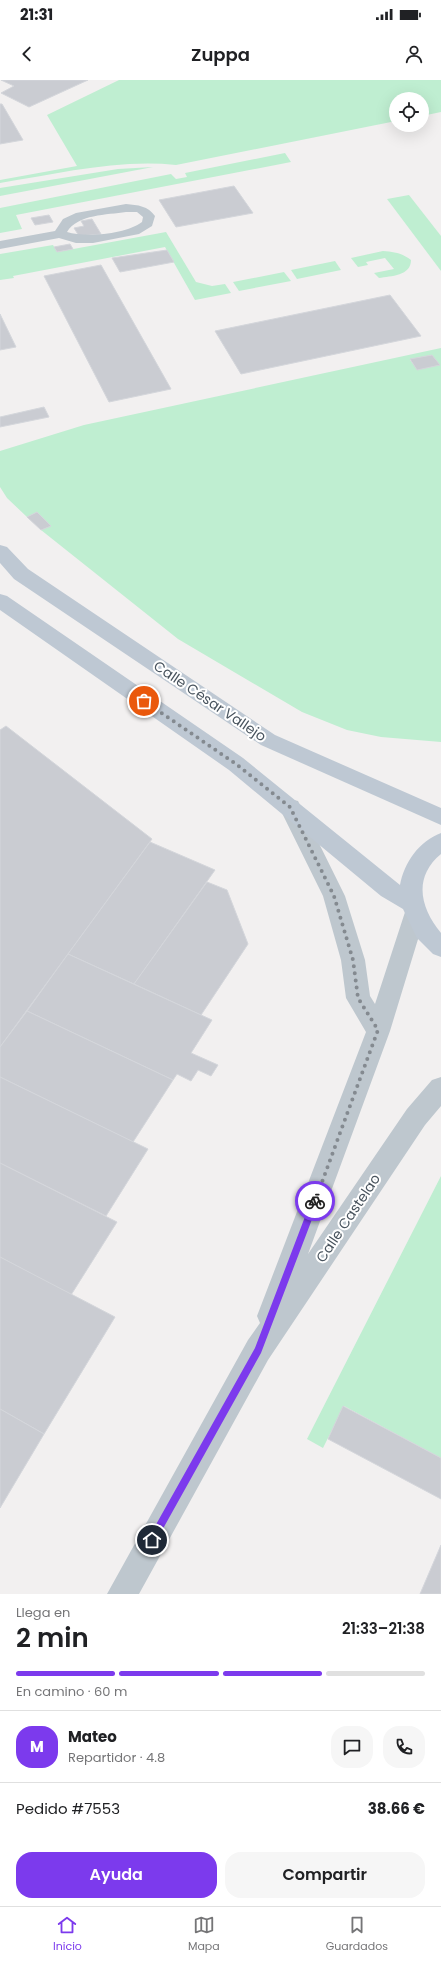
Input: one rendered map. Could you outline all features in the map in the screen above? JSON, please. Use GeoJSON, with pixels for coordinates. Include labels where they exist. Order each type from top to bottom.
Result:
{"type":"FeatureCollection","features":[{"type":"Feature","properties":{"kind":"main road","name":"Calle César Vallejo"},"geometry":{"type":"LineString","coordinates":[[0,551],[20,574],[268,740],[441,817]]}},
{"type":"Feature","properties":{"kind":"main road"},"geometry":{"type":"LineString","coordinates":[[0,601],[236,764],[414,909]]}},
{"type":"Feature","properties":{"kind":"main road"},"geometry":{"type":"LineString","coordinates":[[441,842],[429,850],[416,867],[411,887],[414,909],[425,930],[441,947]]}},
{"type":"Feature","properties":{"kind":"street"},"geometry":{"type":"LineString","coordinates":[[290,807],[334,896],[353,960],[358,998],[378,1030]]}},
{"type":"Feature","properties":{"kind":"street","name":"Calle Castelao"},"geometry":{"type":"LineString","coordinates":[[258,1350],[378,1030],[414,909]]}},
{"type":"Feature","properties":{"kind":"street","name":"Calle Castelao"},"geometry":{"type":"LineString","coordinates":[[122,1594],[258,1350],[416,1118],[441,1088]]}},
{"type":"Feature","properties":{"kind":"lane"},"geometry":{"type":"LineString","coordinates":[[0,245],[60,234],[76,239],[93,239],[139,230],[148,223],[149,216],[140,210],[126,208],[80,216],[67,222],[60,234]]}},
{"type":"Feature","properties":{"kind":"green space"},"geometry":{"type":"Polygon","coordinates":[[[119,80],[441,80],[441,112],[429,115],[429,92],[389,92],[389,122],[176,165],[132,164],[88,168],[0,183],[0,180],[77,166],[47,115],[119,80]]]}},
{"type":"Feature","properties":{"kind":"green space"},"geometry":{"type":"Polygon","coordinates":[[[285,153],[291,162],[16,215],[22,229],[0,233],[0,208],[171,174],[176,179],[187,177],[185,173],[285,153]]]}},
{"type":"Feature","properties":{"kind":"green space"},"geometry":{"type":"Polygon","coordinates":[[[153,167],[0,196],[0,188],[118,169],[153,167]]]}},
{"type":"Feature","properties":{"kind":"green space"},"geometry":{"type":"Polygon","coordinates":[[[409,195],[441,236],[441,271],[387,199],[409,195]]]}},
{"type":"Feature","properties":{"kind":"green space"},"geometry":{"type":"Polygon","coordinates":[[[166,232],[196,282],[212,286],[225,284],[231,293],[195,300],[165,247],[13,276],[14,278],[0,280],[0,254],[53,245],[57,252],[166,232]]]}},
{"type":"Feature","properties":{"kind":"green space"},"geometry":{"type":"Polygon","coordinates":[[[383,251],[398,253],[411,260],[408,269],[394,276],[379,278],[374,273],[394,269],[385,258],[366,262],[368,265],[358,267],[351,258],[383,251]]]}},
{"type":"Feature","properties":{"kind":"green space"},"geometry":{"type":"Polygon","coordinates":[[[335,261],[341,270],[297,279],[291,270],[335,261]]]}},
{"type":"Feature","properties":{"kind":"green space"},"geometry":{"type":"Polygon","coordinates":[[[284,272],[291,281],[239,291],[233,282],[284,272]]]}},
{"type":"Feature","properties":{"kind":"green space"},"geometry":{"type":"Polygon","coordinates":[[[441,348],[441,742],[381,737],[347,730],[302,712],[178,639],[41,530],[51,526],[37,512],[27,517],[7,498],[0,487],[0,451],[84,425],[441,348]],[[432,355],[410,360],[417,369],[439,365],[432,355]]]}},
{"type":"Feature","properties":{"kind":"green space"},"geometry":{"type":"Polygon","coordinates":[[[441,1176],[441,1458],[344,1406],[323,1448],[307,1439],[441,1176]]]}},
{"type":"Feature","properties":{"kind":"building"},"geometry":{"type":"Polygon","coordinates":[[[1,80],[88,80],[29,107],[1,93],[14,86],[1,80]]]}},
{"type":"Feature","properties":{"kind":"building"},"geometry":{"type":"Polygon","coordinates":[[[0,104],[2,104],[23,140],[0,144],[0,104]]]}},
{"type":"Feature","properties":{"kind":"building"},"geometry":{"type":"Polygon","coordinates":[[[234,186],[253,213],[176,227],[159,200],[234,186]]]}},
{"type":"Feature","properties":{"kind":"building"},"geometry":{"type":"Polygon","coordinates":[[[49,215],[53,222],[35,225],[31,218],[49,215]]]}},
{"type":"Feature","properties":{"kind":"building"},"geometry":{"type":"Polygon","coordinates":[[[92,219],[101,234],[79,236],[74,228],[84,226],[81,221],[92,219]]]}},
{"type":"Feature","properties":{"kind":"building"},"geometry":{"type":"Polygon","coordinates":[[[70,244],[73,249],[57,252],[54,247],[70,244]]]}},
{"type":"Feature","properties":{"kind":"building"},"geometry":{"type":"Polygon","coordinates":[[[167,250],[174,262],[120,272],[112,258],[167,250]]]}},
{"type":"Feature","properties":{"kind":"building"},"geometry":{"type":"Polygon","coordinates":[[[101,265],[171,389],[109,402],[44,276],[101,265]]]}},
{"type":"Feature","properties":{"kind":"building"},"geometry":{"type":"Polygon","coordinates":[[[390,295],[421,336],[241,374],[215,331],[390,295]]]}},
{"type":"Feature","properties":{"kind":"building"},"geometry":{"type":"Polygon","coordinates":[[[0,314],[16,347],[0,350],[0,314]]]}},
{"type":"Feature","properties":{"kind":"building"},"geometry":{"type":"Polygon","coordinates":[[[432,355],[440,365],[417,370],[410,359],[432,355]]]}},
{"type":"Feature","properties":{"kind":"building"},"geometry":{"type":"Polygon","coordinates":[[[44,407],[49,417],[0,427],[0,417],[44,407]]]}},
{"type":"Feature","properties":{"kind":"building"},"geometry":{"type":"Polygon","coordinates":[[[37,512],[51,526],[41,530],[27,517],[37,512]]]}},
{"type":"Feature","properties":{"kind":"building"},"geometry":{"type":"Polygon","coordinates":[[[6,726],[152,839],[0,1047],[0,730],[6,726]]]}},
{"type":"Feature","properties":{"kind":"building"},"geometry":{"type":"Polygon","coordinates":[[[150,842],[215,870],[134,984],[68,954],[150,842]]]}},
{"type":"Feature","properties":{"kind":"building"},"geometry":{"type":"Polygon","coordinates":[[[207,882],[227,890],[248,944],[201,1015],[134,984],[207,882]]]}},
{"type":"Feature","properties":{"kind":"building"},"geometry":{"type":"Polygon","coordinates":[[[68,954],[212,1020],[191,1053],[218,1065],[211,1076],[198,1070],[191,1081],[177,1074],[173,1080],[27,1011],[68,954]]]}},
{"type":"Feature","properties":{"kind":"building"},"geometry":{"type":"Polygon","coordinates":[[[27,1011],[173,1080],[133,1142],[0,1077],[0,1047],[27,1011]]]}},
{"type":"Feature","properties":{"kind":"building"},"geometry":{"type":"Polygon","coordinates":[[[0,1077],[148,1149],[106,1216],[0,1163],[0,1077]]]}},
{"type":"Feature","properties":{"kind":"building"},"geometry":{"type":"Polygon","coordinates":[[[0,1163],[117,1222],[71,1295],[0,1257],[0,1163]]]}},
{"type":"Feature","properties":{"kind":"building"},"geometry":{"type":"Polygon","coordinates":[[[0,1257],[115,1317],[44,1434],[0,1409],[0,1257]]]}},
{"type":"Feature","properties":{"kind":"building"},"geometry":{"type":"Polygon","coordinates":[[[343,1406],[441,1458],[441,1499],[328,1439],[343,1406]]]}},
{"type":"Feature","properties":{"kind":"building"},"geometry":{"type":"Polygon","coordinates":[[[0,1409],[44,1434],[0,1508],[0,1409]]]}},
{"type":"Feature","properties":{"kind":"building"},"geometry":{"type":"Polygon","coordinates":[[[441,1545],[441,1594],[420,1594],[441,1545]]]}},
{"type":"Feature","properties":{"kind":"way so far"},"geometry":{"type":"LineString","coordinates":[[144,701],[236,764],[290,807],[334,896],[353,960],[358,998],[378,1030],[315,1201]]}},
{"type":"Feature","properties":{"kind":"route"},"geometry":{"type":"LineString","coordinates":[[152,1540],[258,1350],[315,1201]]}}]}
